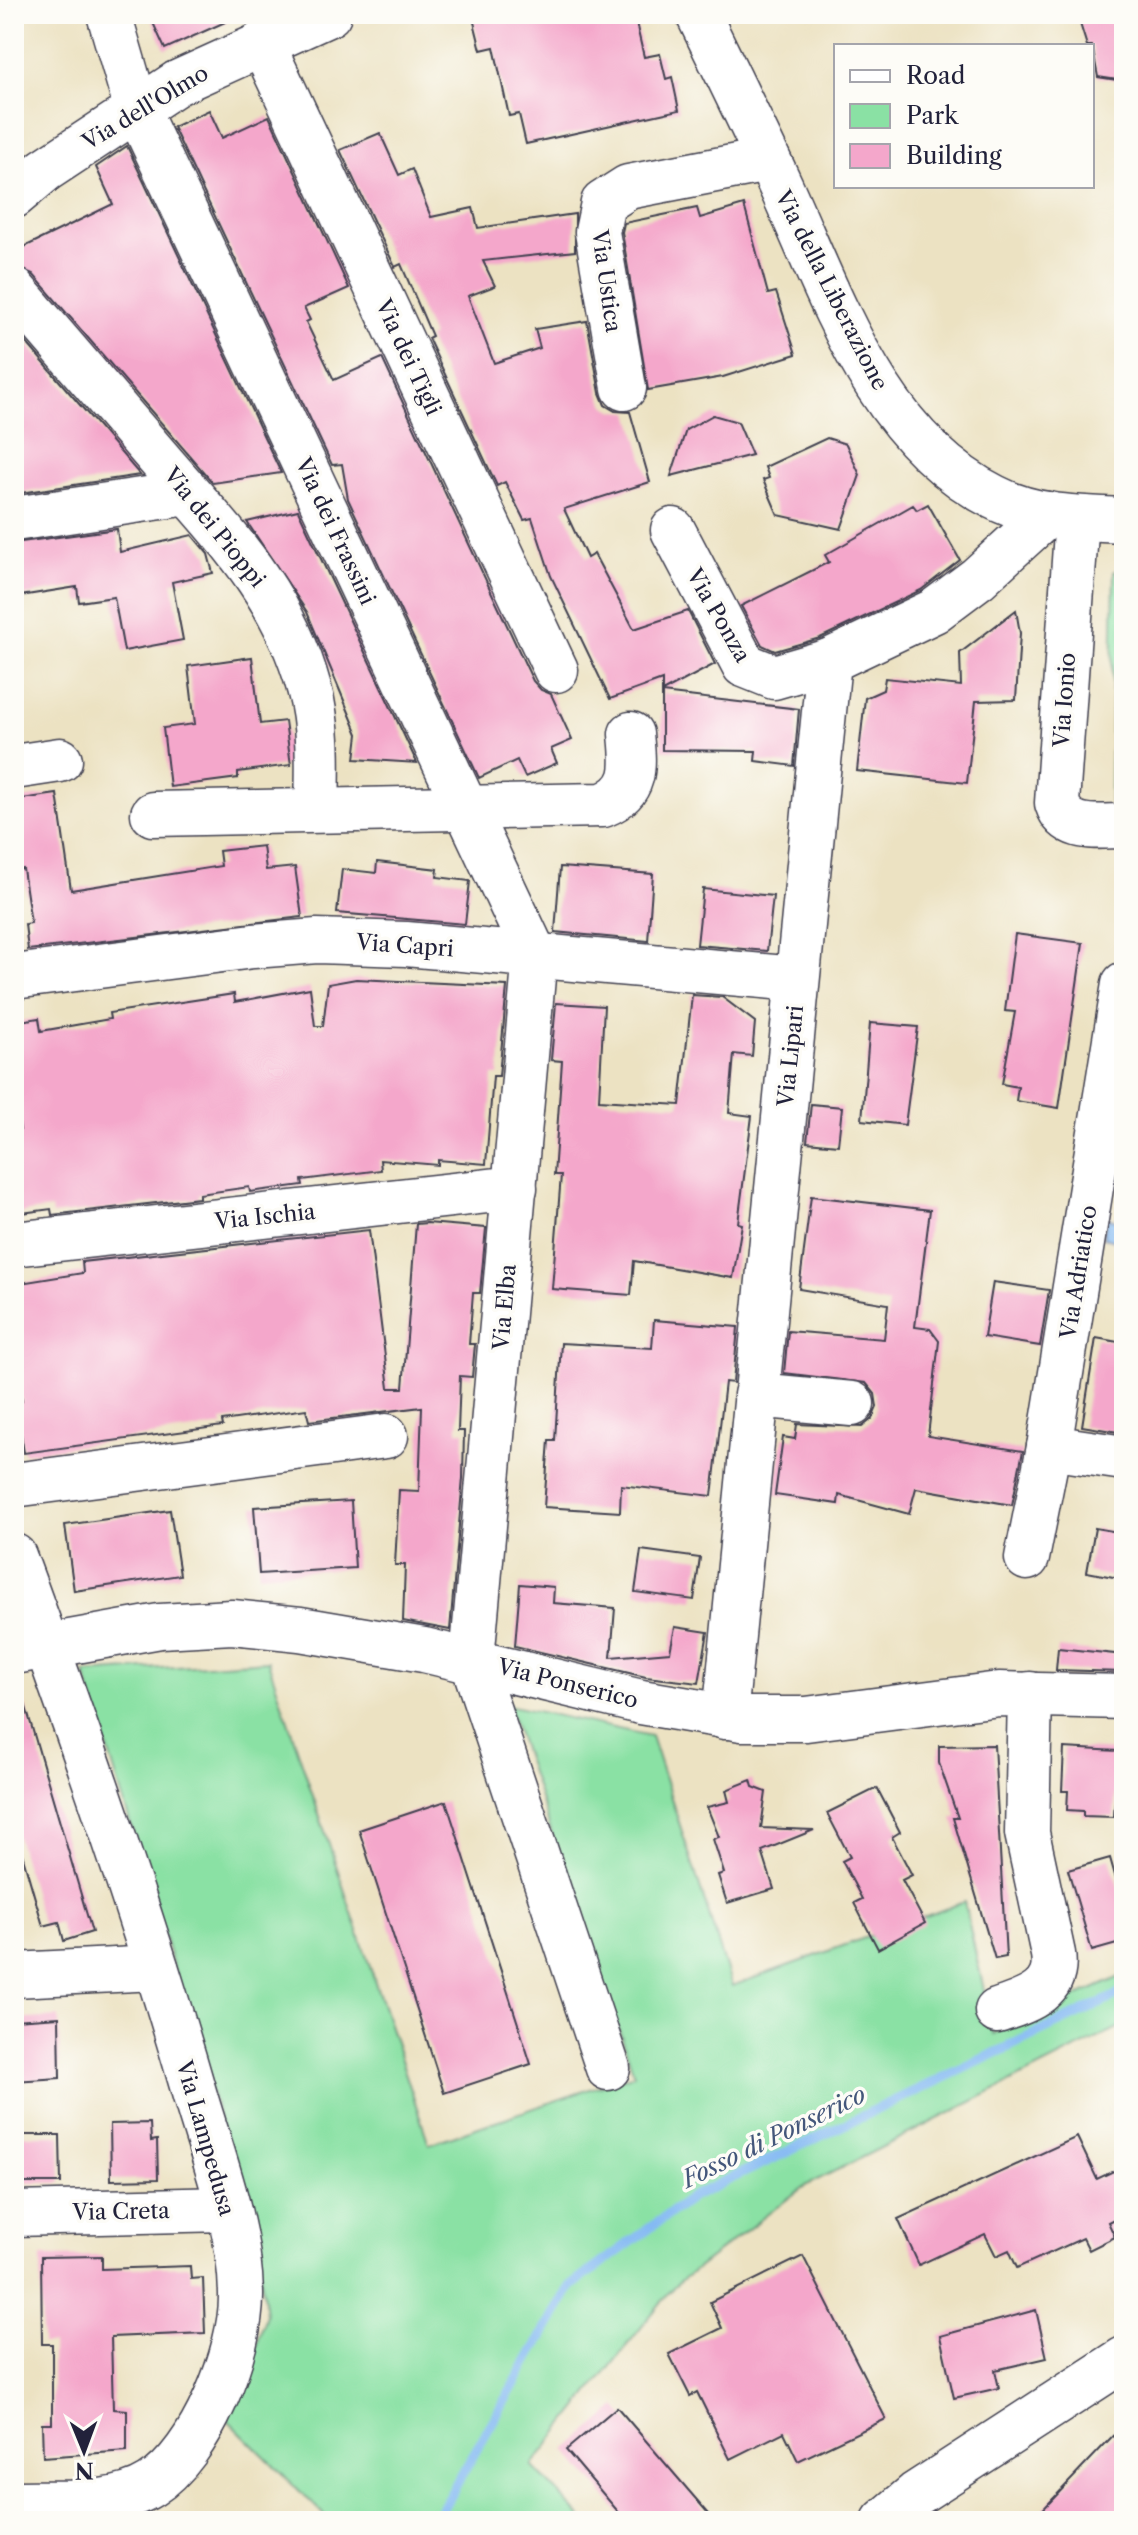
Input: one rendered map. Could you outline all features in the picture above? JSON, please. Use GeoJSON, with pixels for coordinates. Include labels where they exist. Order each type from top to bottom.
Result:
{"type":"FeatureCollection","features":[{"type":"Feature","properties":{"kind":"street","name":"Via dei Frassini"},"geometry":{"type":"LineString","coordinates":[[109,14],[136,107],[535,955]]}},
{"type":"Feature","properties":{"kind":"street","name":"Via dell'Olmo"},"geometry":{"type":"LineString","coordinates":[[14,196],[136,107],[177,83],[329,14]]}},
{"type":"Feature","properties":{"kind":"street","name":"Via della Liberazione"},"geometry":{"type":"LineString","coordinates":[[698,14],[843,321],[896,411],[941,462],[962,479],[1010,505],[1063,516],[1124,520]]}},
{"type":"Feature","properties":{"kind":"street","name":"Via dei Tigli"},"geometry":{"type":"LineString","coordinates":[[262,43],[556,670]]}},
{"type":"Feature","properties":{"kind":"street","name":"Via Ustica"},"geometry":{"type":"LineString","coordinates":[[624,388],[597,232],[603,203],[628,187],[768,160]]}},
{"type":"Feature","properties":{"kind":"street","name":"Via dei Pioppi"},"geometry":{"type":"LineString","coordinates":[[14,290],[250,563],[275,603],[294,646],[315,717],[317,810]]}},
{"type":"Feature","properties":{"kind":"street"},"geometry":{"type":"LineString","coordinates":[[14,519],[188,493]]}},
{"type":"Feature","properties":{"kind":"street"},"geometry":{"type":"LineString","coordinates":[[829,661],[934,611],[1063,516]]}},
{"type":"Feature","properties":{"kind":"street","name":"Via Ionio"},"geometry":{"type":"LineString","coordinates":[[1063,516],[1057,803],[1065,818],[1078,826],[1124,826]]}},
{"type":"Feature","properties":{"kind":"street","name":"Via Ponza"},"geometry":{"type":"LineString","coordinates":[[673,530],[744,665],[774,677],[829,661]]}},
{"type":"Feature","properties":{"kind":"street","name":"Via Lipari"},"geometry":{"type":"LineString","coordinates":[[725,1717],[829,661]]}},
{"type":"Feature","properties":{"kind":"street"},"geometry":{"type":"LineString","coordinates":[[153,814],[593,806],[612,801],[626,790],[633,775],[631,734]]}},
{"type":"Feature","properties":{"kind":"street"},"geometry":{"type":"LineString","coordinates":[[14,767],[60,760]]}},
{"type":"Feature","properties":{"kind":"street","name":"Via Capri"},"geometry":{"type":"LineString","coordinates":[[14,977],[306,942],[406,944],[797,979]]}},
{"type":"Feature","properties":{"kind":"street","name":"Via Elba"},"geometry":{"type":"LineString","coordinates":[[472,1660],[535,955]]}},
{"type":"Feature","properties":{"kind":"street","name":"Via Adriatico"},"geometry":{"type":"LineString","coordinates":[[1027,1558],[1049,1447],[1124,984]]}},
{"type":"Feature","properties":{"kind":"street","name":"Via Ischia"},"geometry":{"type":"LineString","coordinates":[[14,1244],[515,1188]]}},
{"type":"Feature","properties":{"kind":"street"},"geometry":{"type":"LineString","coordinates":[[756,1395],[852,1404]]}},
{"type":"Feature","properties":{"kind":"street"},"geometry":{"type":"LineString","coordinates":[[14,1485],[386,1436]]}},
{"type":"Feature","properties":{"kind":"street"},"geometry":{"type":"LineString","coordinates":[[1049,1447],[1124,1458]]}},
{"type":"Feature","properties":{"kind":"street","name":"Via Lampedusa"},"geometry":{"type":"LineString","coordinates":[[14,1556],[31,1650],[156,1968],[227,2209],[240,2281],[237,2333],[227,2371],[177,2462],[151,2485],[124,2496],[14,2503]]}},
{"type":"Feature","properties":{"kind":"street","name":"Via Ponserico"},"geometry":{"type":"LineString","coordinates":[[31,1650],[169,1624],[232,1622],[330,1633],[472,1660],[641,1702],[725,1717],[806,1719],[913,1703],[1030,1694],[1124,1697]]}},
{"type":"Feature","properties":{"kind":"street"},"geometry":{"type":"LineString","coordinates":[[472,1660],[608,2068]]}},
{"type":"Feature","properties":{"kind":"street"},"geometry":{"type":"LineString","coordinates":[[997,2011],[1036,1997],[1053,1972],[1053,1954],[1032,1867],[1026,1820],[1030,1694]]}},
{"type":"Feature","properties":{"kind":"street"},"geometry":{"type":"LineString","coordinates":[[14,1975],[156,1968]]}},
{"type":"Feature","properties":{"kind":"street","name":"Via Creta"},"geometry":{"type":"LineString","coordinates":[[14,2214],[227,2209]]}},
{"type":"Feature","properties":{"kind":"street"},"geometry":{"type":"LineString","coordinates":[[884,2521],[916,2494],[1124,2359]]}},
{"type":"Feature","properties":{"kind":"green space"},"geometry":{"type":"Polygon","coordinates":[[[1114,571],[1124,572],[1124,803],[1110,803],[1114,571]]]}},
{"type":"Feature","properties":{"kind":"green space"},"geometry":{"type":"Polygon","coordinates":[[[268,1661],[429,2144],[634,2074],[508,1705],[651,1736],[732,1986],[964,1902],[994,2034],[1124,1975],[1124,2025],[803,2187],[674,2286],[532,2466],[585,2521],[330,2521],[225,2417],[249,2373],[266,2314],[256,2242],[85,1673],[268,1661]]]}},
{"type":"Feature","properties":{"kind":"water"},"geometry":{"type":"Polygon","coordinates":[[[1107,1218],[1124,1221],[1124,1243],[1103,1238],[1107,1218]]]}},
{"type":"Feature","properties":{"kind":"building"},"geometry":{"type":"Polygon","coordinates":[[[149,14],[243,14],[165,49],[149,14]]]}},
{"type":"Feature","properties":{"kind":"building"},"geometry":{"type":"Polygon","coordinates":[[[472,14],[634,14],[644,57],[660,54],[666,79],[672,77],[679,110],[526,144],[519,114],[509,116],[494,47],[481,50],[472,14]]]}},
{"type":"Feature","properties":{"kind":"building"},"geometry":{"type":"Polygon","coordinates":[[[1077,14],[1124,14],[1124,81],[1098,77],[1094,44],[1086,44],[1077,14]]]}},
{"type":"Feature","properties":{"kind":"building"},"geometry":{"type":"Polygon","coordinates":[[[209,110],[222,138],[269,116],[349,288],[304,308],[310,320],[306,322],[334,380],[382,358],[533,681],[541,690],[551,694],[572,740],[551,749],[557,763],[525,777],[517,760],[479,778],[348,499],[342,464],[332,465],[173,127],[209,110]]]}},
{"type":"Feature","properties":{"kind":"building"},"geometry":{"type":"Polygon","coordinates":[[[380,133],[399,175],[412,169],[431,217],[473,208],[478,228],[575,214],[575,251],[483,261],[495,286],[468,296],[494,363],[540,348],[535,329],[587,321],[600,393],[605,405],[615,411],[630,412],[650,482],[564,509],[587,558],[594,554],[634,629],[688,611],[715,664],[662,692],[662,680],[610,699],[551,576],[532,518],[524,520],[505,482],[497,486],[428,338],[432,336],[401,264],[395,267],[340,150],[380,133]]]}},
{"type":"Feature","properties":{"kind":"building"},"geometry":{"type":"Polygon","coordinates":[[[127,146],[281,473],[213,483],[33,274],[14,266],[14,252],[113,204],[96,167],[127,146]]]}},
{"type":"Feature","properties":{"kind":"building"},"geometry":{"type":"Polygon","coordinates":[[[744,205],[768,294],[776,292],[796,354],[723,377],[648,390],[622,232],[624,223],[697,208],[700,218],[744,205]]]}},
{"type":"Feature","properties":{"kind":"building"},"geometry":{"type":"Polygon","coordinates":[[[14,328],[140,475],[14,494],[14,328]]]}},
{"type":"Feature","properties":{"kind":"building"},"geometry":{"type":"Polygon","coordinates":[[[713,415],[738,422],[752,455],[671,476],[686,430],[713,415]]]}},
{"type":"Feature","properties":{"kind":"building"},"geometry":{"type":"Polygon","coordinates":[[[827,438],[846,444],[860,475],[841,529],[778,515],[763,480],[769,478],[765,467],[827,438]]]}},
{"type":"Feature","properties":{"kind":"building"},"geometry":{"type":"Polygon","coordinates":[[[928,504],[960,560],[921,590],[820,638],[775,651],[762,645],[741,606],[829,562],[825,555],[913,505],[917,510],[928,504]]]}},
{"type":"Feature","properties":{"kind":"building"},"geometry":{"type":"Polygon","coordinates":[[[298,510],[417,763],[355,759],[358,734],[307,612],[247,522],[298,510]]]}},
{"type":"Feature","properties":{"kind":"building"},"geometry":{"type":"Polygon","coordinates":[[[117,529],[120,552],[192,535],[208,554],[213,573],[172,582],[183,640],[124,651],[114,597],[79,602],[77,587],[14,597],[14,543],[117,529]]]}},
{"type":"Feature","properties":{"kind":"building"},"geometry":{"type":"Polygon","coordinates":[[[1016,610],[1020,633],[1016,700],[976,701],[967,783],[857,771],[865,698],[883,690],[885,678],[961,686],[960,653],[1016,610]]]}},
{"type":"Feature","properties":{"kind":"building"},"geometry":{"type":"Polygon","coordinates":[[[252,657],[260,724],[285,721],[291,765],[238,772],[238,778],[170,787],[163,728],[195,724],[188,666],[252,657]]]}},
{"type":"Feature","properties":{"kind":"building"},"geometry":{"type":"Polygon","coordinates":[[[662,693],[799,709],[794,766],[755,761],[756,751],[662,750],[662,693]]]}},
{"type":"Feature","properties":{"kind":"building"},"geometry":{"type":"Polygon","coordinates":[[[57,794],[71,890],[221,866],[219,851],[263,846],[266,870],[295,867],[302,917],[28,950],[25,924],[31,923],[23,869],[14,871],[14,800],[57,794]]]}},
{"type":"Feature","properties":{"kind":"building"},"geometry":{"type":"Polygon","coordinates":[[[377,862],[438,869],[437,877],[470,881],[465,924],[337,913],[342,869],[376,873],[377,862]]]}},
{"type":"Feature","properties":{"kind":"building"},"geometry":{"type":"Polygon","coordinates":[[[560,867],[653,874],[648,941],[555,932],[560,867]]]}},
{"type":"Feature","properties":{"kind":"building"},"geometry":{"type":"Polygon","coordinates":[[[703,889],[773,896],[767,951],[697,945],[703,889]]]}},
{"type":"Feature","properties":{"kind":"building"},"geometry":{"type":"Polygon","coordinates":[[[1015,934],[1083,943],[1059,1108],[1016,1101],[1018,1087],[1002,1084],[1015,1012],[1005,1011],[1015,934]]]}},
{"type":"Feature","properties":{"kind":"building"},"geometry":{"type":"Polygon","coordinates":[[[356,979],[507,986],[499,1076],[493,1076],[486,1164],[438,1160],[438,1165],[380,1160],[381,1170],[302,1180],[303,1185],[250,1192],[249,1187],[199,1194],[199,1198],[52,1215],[51,1209],[14,1214],[14,1131],[20,1130],[14,1090],[14,1022],[39,1018],[41,1031],[110,1019],[109,1013],[234,994],[235,1002],[310,988],[315,1026],[323,1026],[328,984],[356,979]]]}},
{"type":"Feature","properties":{"kind":"building"},"geometry":{"type":"Polygon","coordinates":[[[692,995],[722,997],[755,1022],[752,1056],[734,1054],[729,1113],[752,1116],[738,1223],[742,1224],[733,1278],[634,1261],[631,1295],[552,1289],[561,1175],[554,1175],[562,1061],[551,1060],[556,1003],[604,1006],[599,1100],[680,1105],[692,995]]]}},
{"type":"Feature","properties":{"kind":"building"},"geometry":{"type":"Polygon","coordinates":[[[870,1023],[918,1027],[905,1125],[862,1120],[870,1023]]]}},
{"type":"Feature","properties":{"kind":"building"},"geometry":{"type":"Polygon","coordinates":[[[811,1104],[842,1107],[838,1145],[807,1142],[811,1104]]]}},
{"type":"Feature","properties":{"kind":"building"},"geometry":{"type":"Polygon","coordinates":[[[811,1196],[930,1210],[915,1327],[930,1329],[939,1341],[928,1436],[1023,1451],[1012,1505],[916,1488],[909,1514],[839,1495],[838,1504],[775,1495],[783,1437],[795,1439],[797,1424],[862,1427],[872,1419],[877,1407],[875,1394],[866,1383],[784,1373],[788,1331],[884,1339],[888,1304],[799,1289],[811,1196]]]}},
{"type":"Feature","properties":{"kind":"building"},"geometry":{"type":"Polygon","coordinates":[[[416,1224],[486,1228],[480,1293],[473,1293],[469,1344],[475,1344],[472,1377],[460,1376],[458,1431],[464,1431],[463,1478],[450,1630],[403,1621],[405,1565],[395,1565],[399,1490],[419,1491],[422,1407],[309,1421],[306,1409],[222,1421],[223,1426],[24,1453],[16,1402],[22,1401],[14,1357],[14,1284],[83,1273],[82,1262],[369,1230],[389,1388],[403,1388],[416,1224]]]}},
{"type":"Feature","properties":{"kind":"building"},"geometry":{"type":"Polygon","coordinates":[[[993,1282],[1049,1290],[1040,1346],[984,1337],[993,1282]]]}},
{"type":"Feature","properties":{"kind":"building"},"geometry":{"type":"Polygon","coordinates":[[[654,1320],[738,1327],[733,1383],[725,1382],[712,1496],[621,1485],[620,1512],[544,1507],[549,1440],[555,1440],[561,1343],[652,1348],[654,1320]]]}},
{"type":"Feature","properties":{"kind":"building"},"geometry":{"type":"Polygon","coordinates":[[[1096,1338],[1124,1343],[1124,1433],[1082,1426],[1096,1338]]]}},
{"type":"Feature","properties":{"kind":"building"},"geometry":{"type":"Polygon","coordinates":[[[351,1501],[355,1568],[259,1574],[254,1507],[351,1501]]]}},
{"type":"Feature","properties":{"kind":"building"},"geometry":{"type":"Polygon","coordinates":[[[170,1510],[180,1575],[74,1591],[65,1525],[170,1510]]]}},
{"type":"Feature","properties":{"kind":"building"},"geometry":{"type":"Polygon","coordinates":[[[1095,1528],[1124,1533],[1124,1579],[1087,1572],[1095,1528]]]}},
{"type":"Feature","properties":{"kind":"building"},"geometry":{"type":"Polygon","coordinates":[[[641,1550],[700,1558],[694,1600],[635,1592],[641,1550]]]}},
{"type":"Feature","properties":{"kind":"building"},"geometry":{"type":"Polygon","coordinates":[[[520,1584],[554,1587],[553,1603],[615,1608],[611,1657],[670,1652],[675,1627],[708,1632],[699,1683],[646,1677],[515,1646],[520,1584]]]}},
{"type":"Feature","properties":{"kind":"building"},"geometry":{"type":"Polygon","coordinates":[[[1058,1648],[1124,1655],[1124,1672],[1056,1670],[1058,1648]]]}},
{"type":"Feature","properties":{"kind":"building"},"geometry":{"type":"Polygon","coordinates":[[[21,1690],[92,1932],[64,1941],[59,1922],[43,1926],[14,1826],[14,1691],[21,1690]]]}},
{"type":"Feature","properties":{"kind":"building"},"geometry":{"type":"Polygon","coordinates":[[[994,1745],[1006,1957],[995,1959],[953,1818],[958,1818],[939,1763],[939,1746],[994,1745]]]}},
{"type":"Feature","properties":{"kind":"building"},"geometry":{"type":"Polygon","coordinates":[[[1064,1748],[1118,1751],[1114,1817],[1083,1816],[1083,1811],[1067,1810],[1068,1791],[1062,1791],[1064,1748]]]}},
{"type":"Feature","properties":{"kind":"building"},"geometry":{"type":"Polygon","coordinates":[[[751,1780],[753,1787],[766,1792],[761,1828],[814,1830],[762,1851],[774,1889],[727,1903],[718,1875],[724,1873],[713,1839],[719,1837],[707,1807],[729,1802],[726,1790],[751,1780]]]}},
{"type":"Feature","properties":{"kind":"building"},"geometry":{"type":"Polygon","coordinates":[[[877,1788],[900,1832],[892,1837],[912,1875],[902,1880],[925,1923],[878,1949],[854,1903],[862,1899],[842,1861],[850,1857],[827,1813],[877,1788]]]}},
{"type":"Feature","properties":{"kind":"building"},"geometry":{"type":"Polygon","coordinates":[[[446,1801],[531,2064],[444,2093],[359,1830],[446,1801]]]}},
{"type":"Feature","properties":{"kind":"building"},"geometry":{"type":"Polygon","coordinates":[[[1110,1858],[1124,1907],[1124,1942],[1092,1951],[1068,1870],[1110,1858]]]}},
{"type":"Feature","properties":{"kind":"building"},"geometry":{"type":"Polygon","coordinates":[[[59,2017],[60,2078],[14,2081],[14,2020],[59,2017]]]}},
{"type":"Feature","properties":{"kind":"building"},"geometry":{"type":"Polygon","coordinates":[[[150,2123],[151,2141],[157,2140],[158,2179],[111,2180],[110,2124],[150,2123]]]}},
{"type":"Feature","properties":{"kind":"building"},"geometry":{"type":"Polygon","coordinates":[[[14,2135],[60,2135],[61,2183],[14,2183],[14,2135]]]}},
{"type":"Feature","properties":{"kind":"building"},"geometry":{"type":"Polygon","coordinates":[[[1077,2137],[1097,2179],[1124,2166],[1124,2214],[1108,2222],[1115,2237],[1089,2250],[1083,2238],[1017,2268],[1009,2250],[996,2256],[985,2234],[919,2265],[898,2219],[1077,2137]]]}},
{"type":"Feature","properties":{"kind":"building"},"geometry":{"type":"Polygon","coordinates":[[[102,2256],[102,2269],[190,2266],[191,2279],[203,2278],[205,2333],[111,2337],[113,2409],[127,2410],[127,2451],[43,2457],[42,2424],[52,2424],[52,2344],[42,2344],[41,2257],[102,2256]]]}},
{"type":"Feature","properties":{"kind":"building"},"geometry":{"type":"Polygon","coordinates":[[[803,2256],[886,2419],[798,2461],[784,2432],[730,2459],[697,2392],[690,2396],[669,2354],[722,2328],[710,2302],[803,2256]]]}},
{"type":"Feature","properties":{"kind":"building"},"geometry":{"type":"Polygon","coordinates":[[[1036,2310],[1047,2358],[995,2370],[999,2388],[954,2398],[940,2336],[1036,2310]]]}},
{"type":"Feature","properties":{"kind":"building"},"geometry":{"type":"Polygon","coordinates":[[[617,2407],[715,2521],[626,2521],[566,2450],[617,2407]]]}},
{"type":"Feature","properties":{"kind":"building"},"geometry":{"type":"Polygon","coordinates":[[[1124,2424],[1124,2521],[1032,2521],[1124,2424]]]}},
{"type":"Feature","properties":{"kind":"waterway","name":"Fosso di Ponserico"},"geometry":{"type":"LineString","coordinates":[[435,2521],[571,2286],[692,2197],[1124,1992]]}}]}
